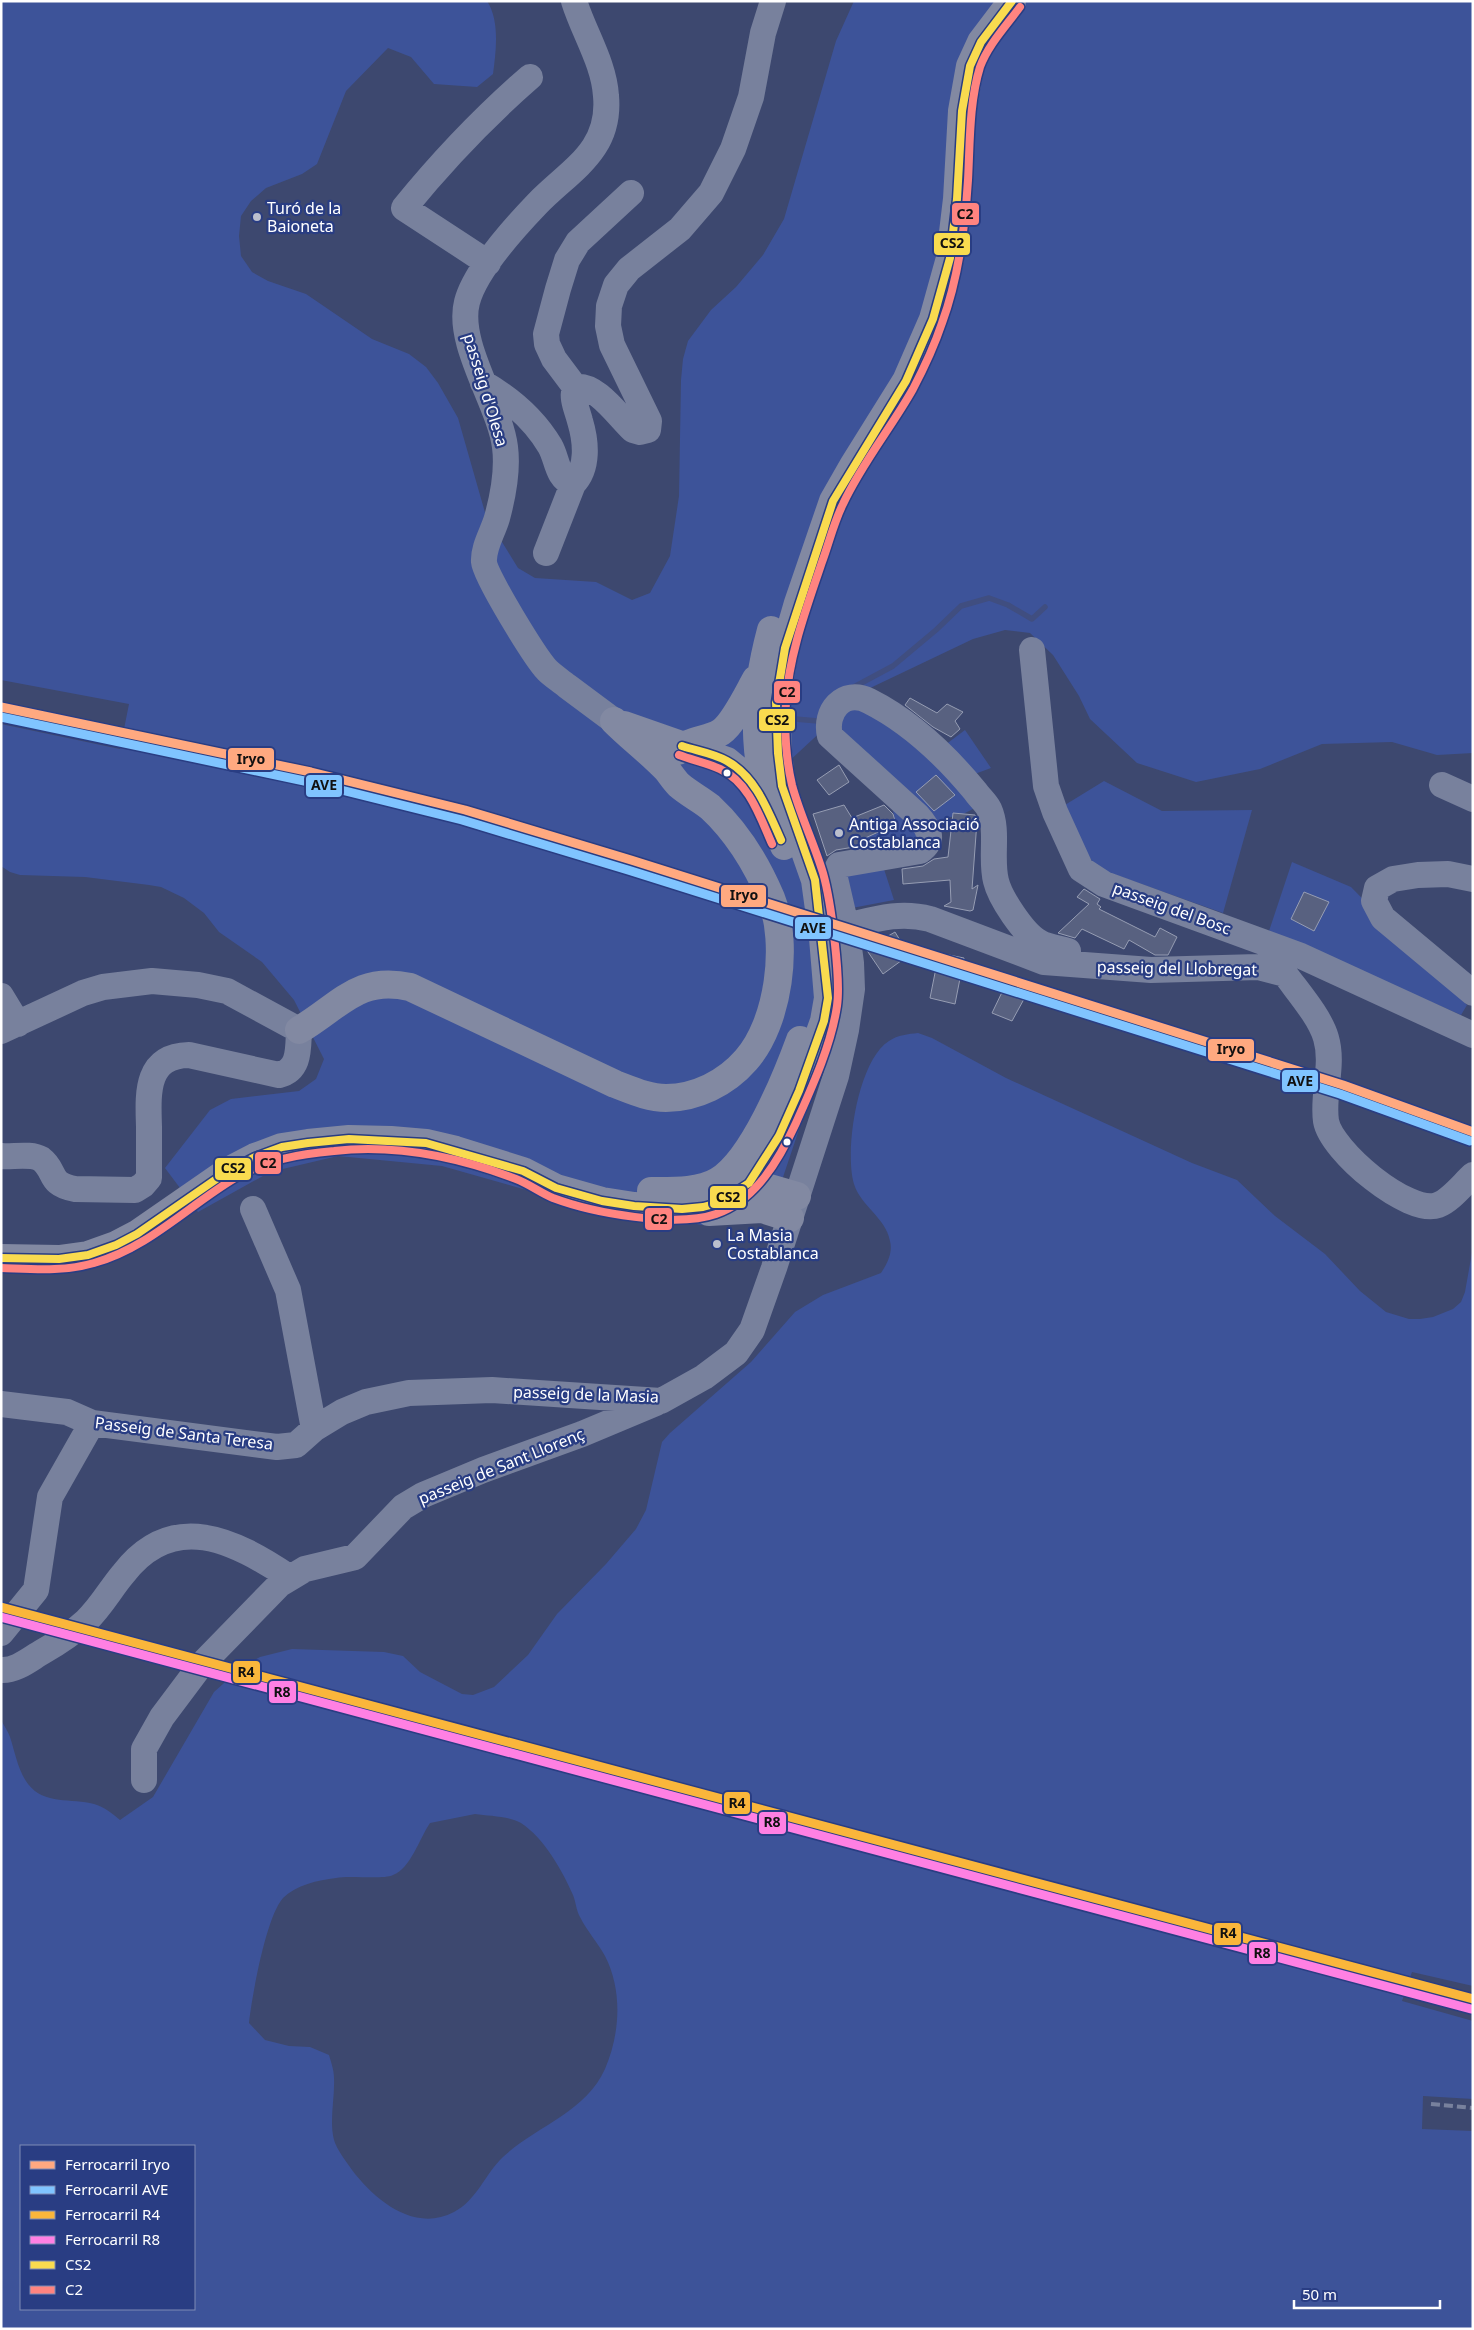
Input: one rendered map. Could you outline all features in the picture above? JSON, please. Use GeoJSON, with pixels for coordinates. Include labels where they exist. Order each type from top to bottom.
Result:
{"type":"FeatureCollection","features":[{"type":"Feature","properties":{"kind":"main road"},"geometry":{"type":"LineString","coordinates":[[682,1209],[718,1203],[749,1183],[779,1136],[814,1054],[828,998],[826,964],[815,880],[775,796],[761,779],[757,744],[757,707],[761,670],[772,625],[809,533],[833,501],[906,381],[933,319],[950,258],[957,199],[962,111],[970,66],[981,42],[1012,1]]}},
{"type":"Feature","properties":{"kind":"main road"},"geometry":{"type":"LineString","coordinates":[[727,761],[748,751],[764,735],[776,702],[791,628],[833,501]]}},
{"type":"Feature","properties":{"kind":"main road"},"geometry":{"type":"LineString","coordinates":[[667,770],[674,755],[682,746],[721,732],[741,706],[761,670]]}},
{"type":"Feature","properties":{"kind":"main road"},"geometry":{"type":"LineString","coordinates":[[775,796],[778,753],[776,702]]}},
{"type":"Feature","properties":{"kind":"main road"},"geometry":{"type":"LineString","coordinates":[[614,722],[727,761],[750,780],[775,796]]}},
{"type":"Feature","properties":{"kind":"main road"},"geometry":{"type":"LineString","coordinates":[[299,1030],[362,988],[387,983],[410,987],[615,1084],[643,1095],[664,1098],[694,1094],[717,1084],[732,1074],[747,1059],[757,1042],[776,991],[781,956],[778,919],[762,881],[733,832],[708,806],[679,785],[667,770],[614,722]]}},
{"type":"Feature","properties":{"kind":"main road"},"geometry":{"type":"LineString","coordinates":[[721,732],[745,738],[757,744]]}},
{"type":"Feature","properties":{"kind":"main road"},"geometry":{"type":"LineString","coordinates":[[762,1209],[755,1202],[749,1183],[750,1168],[768,1114],[798,1044],[826,964]]}},
{"type":"Feature","properties":{"kind":"main road"},"geometry":{"type":"LineString","coordinates":[[699,1187],[717,1182],[732,1172],[746,1155],[768,1114]]}},
{"type":"Feature","properties":{"kind":"main road"},"geometry":{"type":"LineString","coordinates":[[1,1258],[58,1259],[88,1255],[116,1245],[136,1234],[228,1171],[255,1157],[308,1142],[349,1139],[426,1143],[456,1150],[523,1171],[621,1190],[650,1192],[749,1183],[793,1207]]}},
{"type":"Feature","properties":{"kind":"main road"},"geometry":{"type":"LineString","coordinates":[[523,1171],[556,1188],[602,1201],[634,1206],[716,1212],[793,1207]]}},
{"type":"Feature","properties":{"kind":"street","name":"passeig d'Olesa"},"geometry":{"type":"LineString","coordinates":[[574,1],[604,80],[606,114],[604,130],[586,159],[537,204],[488,263],[472,289],[465,317],[482,382],[497,414],[505,448],[504,489],[497,518],[486,546],[484,563],[493,586],[547,670],[614,722]]}},
{"type":"Feature","properties":{"kind":"street"},"geometry":{"type":"LineString","coordinates":[[575,387],[584,385],[593,389],[633,430],[640,432],[648,430],[650,421],[612,345],[608,326],[609,306],[616,285],[629,269],[680,229],[711,193],[733,149],[750,98],[763,33],[773,1]]}},
{"type":"Feature","properties":{"kind":"street"},"geometry":{"type":"LineString","coordinates":[[488,263],[404,208],[435,170],[488,114],[530,77]]}},
{"type":"Feature","properties":{"kind":"street"},"geometry":{"type":"LineString","coordinates":[[575,387],[554,359],[547,344],[546,334],[558,289],[567,260],[578,242],[631,193]]}},
{"type":"Feature","properties":{"kind":"street"},"geometry":{"type":"LineString","coordinates":[[482,382],[502,394],[527,417],[550,446],[558,462],[559,472],[566,481],[573,484]]}},
{"type":"Feature","properties":{"kind":"street"},"geometry":{"type":"LineString","coordinates":[[546,554],[573,484],[580,478],[584,463],[581,424],[572,395],[575,387]]}},
{"type":"Feature","properties":{"kind":"street","name":"passeig del Bosc"},"geometry":{"type":"LineString","coordinates":[[1032,650],[1046,786],[1055,812],[1082,869],[1104,884],[1293,965],[1473,1035]]}},
{"type":"Feature","properties":{"kind":"street"},"geometry":{"type":"LineString","coordinates":[[793,1207],[836,1076],[846,1030],[852,989],[846,926],[834,874],[839,865],[920,851],[929,840],[927,826],[917,815],[830,736],[828,727],[830,714],[836,706],[850,698],[862,698],[890,714],[926,740],[962,777],[988,808],[992,821],[995,880],[1001,894],[1027,934],[1051,947],[1128,969]]}},
{"type":"Feature","properties":{"kind":"street"},"geometry":{"type":"LineString","coordinates":[[1442,785],[1473,800]]}},
{"type":"Feature","properties":{"kind":"street"},"geometry":{"type":"LineString","coordinates":[[1473,879],[1448,874],[1392,879],[1377,888],[1374,901],[1383,918],[1473,993]]}},
{"type":"Feature","properties":{"kind":"street","name":"passeig del Llobregat"},"geometry":{"type":"LineString","coordinates":[[846,926],[898,914],[914,915],[1044,962],[1151,970],[1293,965]]}},
{"type":"Feature","properties":{"kind":"street"},"geometry":{"type":"LineString","coordinates":[[1293,965],[1326,1037],[1328,1053],[1326,1122],[1331,1136],[1342,1151],[1373,1179],[1414,1203],[1424,1206],[1438,1205],[1473,1175]]}},
{"type":"Feature","properties":{"kind":"street"},"geometry":{"type":"LineString","coordinates":[[1,996],[10,1027],[103,987],[152,981],[198,985],[227,990],[299,1030],[297,1058],[294,1066],[289,1072],[279,1075],[189,1055],[176,1056],[165,1060],[157,1069],[148,1095],[149,1178],[135,1190],[75,1189],[65,1187],[58,1185],[42,1160],[34,1157],[1,1156]]}},
{"type":"Feature","properties":{"kind":"street","name":"passeig de la Masia"},"geometry":{"type":"LineString","coordinates":[[314,1429],[342,1412],[366,1402],[409,1393],[492,1390],[661,1401],[704,1377],[736,1353],[752,1330],[793,1207]]}},
{"type":"Feature","properties":{"kind":"street"},"geometry":{"type":"LineString","coordinates":[[253,1209],[288,1290],[314,1429]]}},
{"type":"Feature","properties":{"kind":"street","name":"passeig de Sant Llorenç"},"geometry":{"type":"LineString","coordinates":[[144,1780],[144,1749],[167,1710],[201,1665],[289,1577],[305,1569],[355,1558],[403,1507],[423,1496],[483,1470],[582,1434],[661,1401]]}},
{"type":"Feature","properties":{"kind":"street","name":"Passeig de Santa Teresa"},"geometry":{"type":"LineString","coordinates":[[1,1404],[67,1412],[92,1423],[277,1446],[296,1445],[314,1429]]}},
{"type":"Feature","properties":{"kind":"street"},"geometry":{"type":"LineString","coordinates":[[1,1633],[36,1590],[50,1498],[92,1423]]}},
{"type":"Feature","properties":{"kind":"street"},"geometry":{"type":"LineString","coordinates":[[1,1670],[14,1669],[62,1640],[86,1620],[124,1572],[149,1548],[162,1541],[198,1535],[225,1542],[273,1566],[289,1577]]}},
{"type":"Feature","properties":{"kind":"shaded area"},"geometry":{"type":"Polygon","coordinates":[[[1,1],[487,1],[494,18],[496,36],[493,74],[477,87],[434,84],[411,57],[388,48],[346,91],[317,164],[302,174],[266,188],[251,201],[241,216],[239,236],[241,256],[252,272],[268,281],[306,294],[372,339],[409,354],[426,367],[438,383],[458,418],[486,516],[518,568],[535,578],[596,582],[632,600],[650,593],[670,556],[679,496],[681,380],[683,359],[688,341],[711,310],[736,287],[763,255],[784,219],[836,41],[854,1],[1473,1],[1473,753],[1437,755],[1392,742],[1322,744],[1260,769],[1196,782],[1137,763],[1090,719],[1079,696],[1053,655],[1030,633],[1005,630],[973,639],[866,690],[786,764],[827,1046],[778,1192],[738,1217],[702,1225],[562,1200],[442,1166],[338,1156],[270,1172],[198,1212],[165,1168],[210,1110],[231,1099],[299,1091],[316,1079],[324,1059],[294,1000],[262,962],[219,932],[204,913],[184,898],[161,887],[85,877],[20,875],[10,872],[1,866],[1,724],[120,749],[129,704],[1,680],[1,1]]]}},
{"type":"Feature","properties":{"kind":"shaded area"},"geometry":{"type":"Polygon","coordinates":[[[855,703],[927,748],[977,807],[963,814],[931,822],[839,738],[842,715],[855,703]]]}},
{"type":"Feature","properties":{"kind":"shaded area"},"geometry":{"type":"Polygon","coordinates":[[[965,730],[991,768],[972,775],[945,745],[965,730]]]}},
{"type":"Feature","properties":{"kind":"shaded area"},"geometry":{"type":"Polygon","coordinates":[[[1104,781],[1162,811],[1252,810],[1223,913],[1096,868],[1060,808],[1104,781]]]}},
{"type":"Feature","properties":{"kind":"shaded area"},"geometry":{"type":"Polygon","coordinates":[[[891,803],[920,838],[870,851],[864,836],[873,835],[896,824],[891,803]]]}},
{"type":"Feature","properties":{"kind":"shaded area"},"geometry":{"type":"Polygon","coordinates":[[[1292,862],[1351,887],[1467,1005],[1461,1015],[1269,931],[1292,862]]]}},
{"type":"Feature","properties":{"kind":"shaded area"},"geometry":{"type":"Polygon","coordinates":[[[883,866],[894,900],[852,908],[843,872],[883,866]]]}},
{"type":"Feature","properties":{"kind":"shaded area"},"geometry":{"type":"Polygon","coordinates":[[[918,1033],[932,1038],[1006,1078],[1192,1163],[1237,1180],[1275,1216],[1325,1254],[1360,1291],[1386,1312],[1409,1319],[1420,1319],[1433,1317],[1453,1309],[1461,1302],[1465,1292],[1473,1247],[1473,1986],[1412,1972],[1402,2001],[1473,2021],[1473,2099],[1423,2096],[1422,2129],[1473,2131],[1473,2329],[1,2329],[1,1720],[9,1735],[22,1773],[28,1784],[35,1791],[59,1800],[94,1804],[108,1810],[120,1820],[153,1797],[214,1692],[242,1667],[260,1657],[292,1649],[384,1652],[403,1656],[420,1672],[462,1694],[473,1695],[494,1687],[528,1655],[557,1614],[606,1564],[636,1529],[646,1510],[662,1442],[670,1433],[751,1362],[795,1312],[823,1295],[881,1273],[883,1270],[890,1254],[891,1245],[888,1233],[884,1225],[857,1192],[851,1169],[851,1150],[856,1107],[869,1067],[878,1051],[892,1039],[918,1033]],[[475,1814],[430,1823],[410,1860],[393,1875],[381,1877],[342,1877],[322,1880],[301,1886],[288,1893],[277,1908],[271,1922],[257,1977],[249,2023],[265,2040],[289,2046],[310,2047],[329,2055],[334,2075],[333,2132],[339,2152],[372,2192],[384,2202],[410,2216],[424,2219],[439,2217],[462,2207],[475,2194],[503,2157],[586,2097],[605,2069],[614,2042],[617,1998],[611,1969],[605,1956],[580,1917],[569,1885],[552,1855],[529,1829],[521,1823],[504,1818],[475,1814]]]}},
{"type":"Feature","properties":{"kind":"building"},"geometry":{"type":"Polygon","coordinates":[[[910,698],[937,713],[947,704],[963,712],[955,721],[960,729],[951,737],[933,727],[905,705],[910,698]]]}},
{"type":"Feature","properties":{"kind":"building"},"geometry":{"type":"Polygon","coordinates":[[[839,765],[849,782],[829,795],[817,780],[839,765]]]}},
{"type":"Feature","properties":{"kind":"building"},"geometry":{"type":"Polygon","coordinates":[[[936,775],[955,795],[934,811],[916,792],[936,775]]]}},
{"type":"Feature","properties":{"kind":"building","name":"Antiga Associació Costablanca"},"geometry":{"type":"Polygon","coordinates":[[[844,805],[852,818],[884,805],[893,814],[896,824],[863,839],[866,845],[836,850],[827,856],[813,814],[844,805]]]}},
{"type":"Feature","properties":{"kind":"building"},"geometry":{"type":"Polygon","coordinates":[[[953,813],[975,815],[977,821],[972,889],[978,885],[973,910],[970,911],[944,906],[951,902],[950,880],[903,884],[902,869],[923,866],[934,859],[948,857],[953,813]]]}},
{"type":"Feature","properties":{"kind":"building"},"geometry":{"type":"Polygon","coordinates":[[[1084,889],[1100,899],[1097,904],[1101,907],[1099,909],[1155,937],[1160,928],[1177,937],[1168,955],[1155,955],[1129,940],[1124,949],[1082,929],[1075,938],[1058,933],[1089,904],[1077,897],[1084,889]]]}},
{"type":"Feature","properties":{"kind":"building"},"geometry":{"type":"Polygon","coordinates":[[[1304,892],[1329,902],[1314,931],[1291,919],[1304,892]]]}},
{"type":"Feature","properties":{"kind":"building"},"geometry":{"type":"Polygon","coordinates":[[[895,932],[909,955],[883,974],[866,949],[895,932]]]}},
{"type":"Feature","properties":{"kind":"building"},"geometry":{"type":"Polygon","coordinates":[[[939,953],[964,958],[955,1004],[930,998],[939,953]]]}},
{"type":"Feature","properties":{"kind":"building"},"geometry":{"type":"Polygon","coordinates":[[[1005,986],[1024,999],[1012,1021],[992,1013],[1005,986]]]}},
{"type":"Feature","properties":{"kind":"waterway"},"geometry":{"type":"LineString","coordinates":[[852,688],[893,666],[961,606],[989,598],[1008,605],[1032,619],[1045,607]]}},
{"type":"Feature","properties":{"kind":"waterway"},"geometry":{"type":"LineString","coordinates":[[795,719],[818,721],[821,717]]}},
{"type":"Feature","properties":{"kind":"railway"},"geometry":{"type":"LineString","coordinates":[[1431,2104],[1473,2108]]}},
{"type":"Feature","properties":{"kind":"rail line","name":"Iryo"},"geometry":{"type":"LineString","coordinates":[[1,707],[311,772],[465,810],[631,860],[1343,1085],[1473,1132]]}},
{"type":"Feature","properties":{"kind":"rail line","name":"AVE"},"geometry":{"type":"LineString","coordinates":[[1,717],[309,782],[462,820],[628,870],[1340,1094],[1470,1141]]}},
{"type":"Feature","properties":{"kind":"rail line","name":"R4"},"geometry":{"type":"LineString","coordinates":[[1,1607],[1473,1999]]}},
{"type":"Feature","properties":{"kind":"rail line","name":"R8"},"geometry":{"type":"LineString","coordinates":[[1,1617],[1471,2009]]}},
{"type":"Feature","properties":{"kind":"transit line","name":"CS2"},"geometry":{"type":"LineString","coordinates":[[1,1258],[59,1259],[88,1255],[116,1245],[137,1234],[228,1171],[255,1157],[282,1147],[308,1143],[349,1139],[426,1143],[523,1171],[556,1188],[602,1201],[634,1206],[682,1209],[703,1207],[718,1203],[749,1183],[779,1136],[799,1091],[824,1021],[828,998],[815,880],[782,786],[778,753],[776,702],[785,648],[833,501],[906,381],[933,319],[950,258],[957,199],[962,111],[970,66],[981,42],[1012,1]]}},
{"type":"Feature","properties":{"kind":"transit line","name":"C2"},"geometry":{"type":"LineString","coordinates":[[1,1268],[71,1268],[114,1256],[150,1237],[235,1178],[271,1162],[321,1152],[380,1149],[427,1154],[494,1171],[526,1183],[548,1196],[570,1204],[634,1217],[657,1219],[679,1220],[716,1214],[730,1208],[743,1199],[765,1177],[782,1151],[796,1123],[826,1051],[834,1021],[838,994],[832,920],[826,886],[795,796],[788,765],[785,712],[791,666],[805,613],[840,511],[859,474],[913,389],[929,356],[948,306],[963,234],[976,81],[983,59],[1020,7]]}},
{"type":"Feature","properties":{"kind":"transit line","name":"CS2"},"geometry":{"type":"LineString","coordinates":[[682,746],[722,758],[746,776],[760,796],[781,840]]}},
{"type":"Feature","properties":{"kind":"transit line","name":"C2"},"geometry":{"type":"LineString","coordinates":[[679,755],[720,769],[739,782],[758,812],[772,844]]}},
{"type":"Feature","properties":{"kind":"place","name":"Turó de la Baioneta"},"geometry":{"type":"Point","coordinates":[257,217]}},
{"type":"Feature","properties":{"kind":"place","name":"Antiga Associació Costablanca"},"geometry":{"type":"Point","coordinates":[839,833]}},
{"type":"Feature","properties":{"kind":"place","name":"La Masia Costablanca"},"geometry":{"type":"Point","coordinates":[717,1244]}}]}
